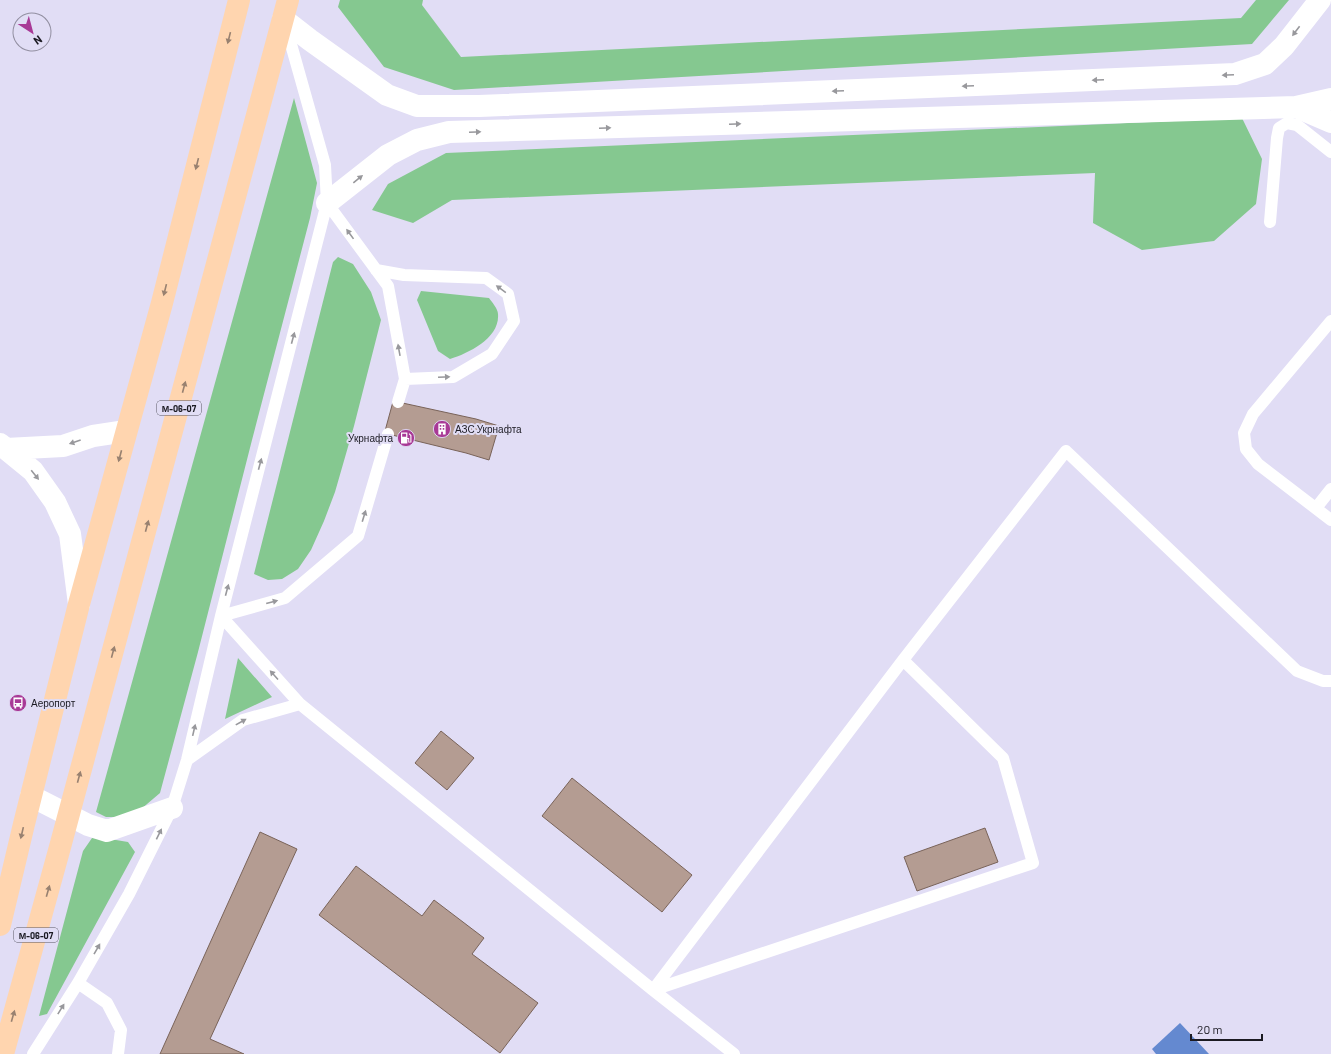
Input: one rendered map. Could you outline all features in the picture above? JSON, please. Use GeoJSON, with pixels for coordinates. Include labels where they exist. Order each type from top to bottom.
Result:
{"type":"FeatureCollection","features":[{"type":"Feature","properties":{"kind":"main road","name":"М-06-07"},"geometry":{"type":"LineString","coordinates":[[0,925],[80,604],[162,303],[239,0]]}},
{"type":"Feature","properties":{"kind":"main road","name":"М-06-07"},"geometry":{"type":"LineString","coordinates":[[3,1054],[69,815],[286,9]]}},
{"type":"Feature","properties":{"kind":"street"},"geometry":{"type":"LineString","coordinates":[[286,9],[310,40],[387,95],[417,106],[479,106],[1235,74],[1265,64],[1284,46],[1320,0]]}},
{"type":"Feature","properties":{"kind":"street"},"geometry":{"type":"LineString","coordinates":[[328,203],[388,155],[417,140],[449,132],[1296,107],[1331,99]]}},
{"type":"Feature","properties":{"kind":"street"},"geometry":{"type":"LineString","coordinates":[[1296,107],[1331,122]]}},
{"type":"Feature","properties":{"kind":"street"},"geometry":{"type":"LineString","coordinates":[[3,447],[63,446],[94,436],[126,431]]}},
{"type":"Feature","properties":{"kind":"street"},"geometry":{"type":"LineString","coordinates":[[3,447],[33,471],[55,502],[70,534],[80,604]]}},
{"type":"Feature","properties":{"kind":"street"},"geometry":{"type":"LineString","coordinates":[[31,796],[88,825],[107,831],[172,808]]}},
{"type":"Feature","properties":{"kind":"lane"},"geometry":{"type":"LineString","coordinates":[[33,1054],[78,983],[129,894],[172,808],[187,760],[221,616],[328,203],[325,165],[286,9]]}},
{"type":"Feature","properties":{"kind":"lane"},"geometry":{"type":"LineString","coordinates":[[1270,222],[1279,128],[1287,123],[1298,125],[1331,152]]}},
{"type":"Feature","properties":{"kind":"lane"},"geometry":{"type":"LineString","coordinates":[[328,203],[388,286],[405,379],[398,402]]}},
{"type":"Feature","properties":{"kind":"lane"},"geometry":{"type":"LineString","coordinates":[[376,270],[404,275],[486,278],[508,294],[514,321],[492,354],[453,377],[405,379]]}},
{"type":"Feature","properties":{"kind":"lane"},"geometry":{"type":"LineString","coordinates":[[1331,321],[1253,414],[1244,432],[1246,449],[1258,464],[1331,520]]}},
{"type":"Feature","properties":{"kind":"lane"},"geometry":{"type":"LineString","coordinates":[[221,616],[285,598],[358,536],[388,434]]}},
{"type":"Feature","properties":{"kind":"lane"},"geometry":{"type":"LineString","coordinates":[[653,990],[903,660],[1066,451],[1297,671],[1322,681],[1331,681]]}},
{"type":"Feature","properties":{"kind":"lane"},"geometry":{"type":"LineString","coordinates":[[1316,508],[1331,489]]}},
{"type":"Feature","properties":{"kind":"lane"},"geometry":{"type":"LineString","coordinates":[[221,616],[300,704],[734,1054]]}},
{"type":"Feature","properties":{"kind":"lane"},"geometry":{"type":"LineString","coordinates":[[653,990],[1033,863],[1003,758],[903,660]]}},
{"type":"Feature","properties":{"kind":"lane"},"geometry":{"type":"LineString","coordinates":[[187,760],[242,720],[300,704]]}},
{"type":"Feature","properties":{"kind":"lane"},"geometry":{"type":"LineString","coordinates":[[78,983],[107,1004],[121,1030],[118,1054]]}},
{"type":"Feature","properties":{"kind":"green space"},"geometry":{"type":"Polygon","coordinates":[[[340,0],[423,0],[422,5],[461,57],[1241,18],[1256,0],[1289,0],[1252,44],[454,90],[384,67],[338,7],[340,0]]]}},
{"type":"Feature","properties":{"kind":"green space"},"geometry":{"type":"Polygon","coordinates":[[[294,98],[317,183],[310,218],[198,652],[160,793],[140,810],[123,817],[106,817],[96,812],[294,98]]]}},
{"type":"Feature","properties":{"kind":"green space"},"geometry":{"type":"Polygon","coordinates":[[[1242,118],[1262,159],[1256,204],[1214,241],[1142,250],[1093,223],[1095,173],[452,200],[413,223],[372,210],[388,184],[446,153],[1242,118]]]}},
{"type":"Feature","properties":{"kind":"green space"},"geometry":{"type":"Polygon","coordinates":[[[338,257],[353,264],[371,292],[381,320],[354,426],[335,492],[324,521],[311,550],[298,569],[282,579],[268,580],[254,574],[333,262],[338,257]]]}},
{"type":"Feature","properties":{"kind":"green space"},"geometry":{"type":"Polygon","coordinates":[[[421,291],[489,298],[498,312],[497,323],[494,330],[482,343],[466,353],[450,359],[438,351],[417,300],[421,291]]]}},
{"type":"Feature","properties":{"kind":"green space"},"geometry":{"type":"Polygon","coordinates":[[[238,658],[272,697],[225,719],[238,658]]]}},
{"type":"Feature","properties":{"kind":"green space"},"geometry":{"type":"Polygon","coordinates":[[[92,838],[128,842],[135,852],[47,1014],[39,1016],[83,851],[92,838]]]}},
{"type":"Feature","properties":{"kind":"water"},"geometry":{"type":"Polygon","coordinates":[[[1180,1023],[1209,1054],[1156,1054],[1152,1049],[1180,1023]]]}},
{"type":"Feature","properties":{"kind":"building","name":"АЗС Укрнафта"},"geometry":{"type":"Polygon","coordinates":[[[394,398],[398,402],[476,419],[499,426],[489,460],[388,434],[385,431],[394,398]]]}},
{"type":"Feature","properties":{"kind":"building"},"geometry":{"type":"Polygon","coordinates":[[[441,731],[474,758],[447,790],[415,763],[441,731]]]}},
{"type":"Feature","properties":{"kind":"building"},"geometry":{"type":"Polygon","coordinates":[[[572,778],[692,875],[662,912],[542,816],[572,778]]]}},
{"type":"Feature","properties":{"kind":"building"},"geometry":{"type":"Polygon","coordinates":[[[985,828],[998,862],[917,891],[904,857],[985,828]]]}},
{"type":"Feature","properties":{"kind":"building"},"geometry":{"type":"Polygon","coordinates":[[[260,832],[297,849],[210,1039],[244,1054],[160,1054],[260,832]]]}},
{"type":"Feature","properties":{"kind":"building"},"geometry":{"type":"Polygon","coordinates":[[[356,866],[422,916],[434,900],[484,938],[472,954],[538,1003],[500,1053],[319,915],[356,866]]]}},
{"type":"Feature","properties":{"kind":"place","name":"АЗС Укрнафта"},"geometry":{"type":"Point","coordinates":[442,429]}},
{"type":"Feature","properties":{"kind":"place","name":"Укрнафта"},"geometry":{"type":"Point","coordinates":[406,438]}},
{"type":"Feature","properties":{"kind":"place","name":"Аеропорт"},"geometry":{"type":"Point","coordinates":[18,703]}}]}
